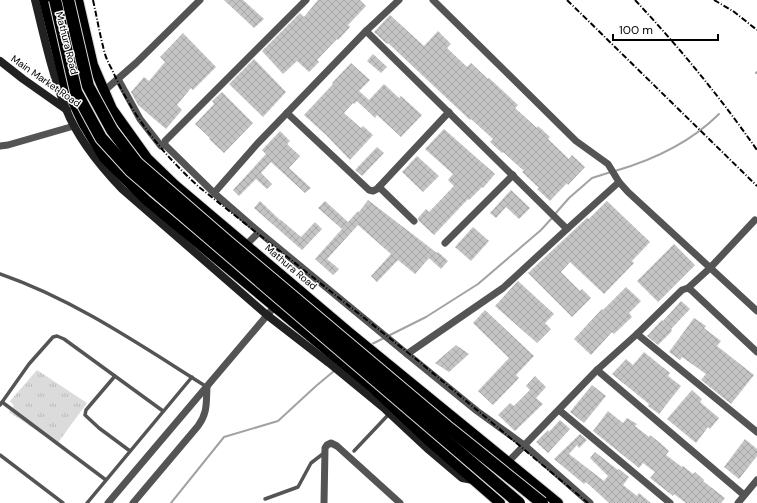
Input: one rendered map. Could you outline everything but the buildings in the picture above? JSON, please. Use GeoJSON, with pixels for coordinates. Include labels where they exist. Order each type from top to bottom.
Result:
{"type":"FeatureCollection","features":[{"type":"Feature","properties":{"kind":"highway","name":"Mathura Road"},"geometry":{"type":"LineString","coordinates":[[55,0],[76,92],[101,138],[130,171],[519,503]]}},
{"type":"Feature","properties":{"kind":"highway","name":"Mathura Road"},"geometry":{"type":"LineString","coordinates":[[68,0],[88,86],[112,130],[137,163],[228,242],[444,424],[542,503]]}},
{"type":"Feature","properties":{"kind":"main road","name":"Mathura Road"},"geometry":{"type":"LineString","coordinates":[[44,0],[65,84],[77,122],[104,158],[146,200],[221,268],[275,306],[500,503]]}},
{"type":"Feature","properties":{"kind":"main road","name":"Mathura Road"},"geometry":{"type":"LineString","coordinates":[[78,0],[93,64],[104,91],[112,109],[147,158],[322,310],[558,503]]}},
{"type":"Feature","properties":{"kind":"main road"},"geometry":{"type":"LineString","coordinates":[[221,268],[246,245]]}},
{"type":"Feature","properties":{"kind":"main road"},"geometry":{"type":"LineString","coordinates":[[303,330],[322,310]]}},
{"type":"Feature","properties":{"kind":"street"},"geometry":{"type":"LineString","coordinates":[[35,0],[51,64],[66,110]]}},
{"type":"Feature","properties":{"kind":"street"},"geometry":{"type":"LineString","coordinates":[[104,91],[200,0]]}},
{"type":"Feature","properties":{"kind":"street"},"geometry":{"type":"LineString","coordinates":[[165,145],[165,141],[306,0]]}},
{"type":"Feature","properties":{"kind":"street"},"geometry":{"type":"LineString","coordinates":[[214,193],[287,113],[366,31],[399,0]]}},
{"type":"Feature","properties":{"kind":"street"},"geometry":{"type":"LineString","coordinates":[[433,0],[576,141],[605,162],[628,192],[757,311]]}},
{"type":"Feature","properties":{"kind":"street"},"geometry":{"type":"LineString","coordinates":[[366,31],[564,226]]}},
{"type":"Feature","properties":{"kind":"street","name":"Main Market Road"},"geometry":{"type":"LineString","coordinates":[[0,61],[23,80],[66,110],[77,122]]}},
{"type":"Feature","properties":{"kind":"street"},"geometry":{"type":"LineString","coordinates":[[118,79],[140,119],[161,146],[165,145],[214,193],[259,232],[384,336],[477,410],[524,445],[590,503]]}},
{"type":"Feature","properties":{"kind":"street"},"geometry":{"type":"LineString","coordinates":[[287,113],[369,190],[373,191],[379,187],[449,112]]}},
{"type":"Feature","properties":{"kind":"street"},"geometry":{"type":"LineString","coordinates":[[0,146],[8,145],[77,122]]}},
{"type":"Feature","properties":{"kind":"street"},"geometry":{"type":"LineString","coordinates":[[445,243],[513,175]]}},
{"type":"Feature","properties":{"kind":"street"},"geometry":{"type":"LineString","coordinates":[[407,354],[499,291],[564,226],[619,182]]}},
{"type":"Feature","properties":{"kind":"street"},"geometry":{"type":"LineString","coordinates":[[379,187],[414,221]]}},
{"type":"Feature","properties":{"kind":"street"},"geometry":{"type":"LineString","coordinates":[[508,462],[598,370],[682,290],[688,288],[710,268],[755,220]]}},
{"type":"Feature","properties":{"kind":"street"},"geometry":{"type":"LineString","coordinates":[[246,245],[259,232]]}},
{"type":"Feature","properties":{"kind":"street"},"geometry":{"type":"LineString","coordinates":[[221,268],[267,316],[329,362],[343,367],[429,450],[462,478],[473,480]]}},
{"type":"Feature","properties":{"kind":"street"},"geometry":{"type":"LineString","coordinates":[[688,288],[757,352]]}},
{"type":"Feature","properties":{"kind":"street"},"geometry":{"type":"LineString","coordinates":[[108,503],[275,306]]}},
{"type":"Feature","properties":{"kind":"street"},"geometry":{"type":"LineString","coordinates":[[637,334],[757,432]]}},
{"type":"Feature","properties":{"kind":"street"},"geometry":{"type":"LineString","coordinates":[[598,370],[744,495]]}},
{"type":"Feature","properties":{"kind":"street"},"geometry":{"type":"LineString","coordinates":[[133,503],[204,417],[207,387]]}},
{"type":"Feature","properties":{"kind":"street"},"geometry":{"type":"LineString","coordinates":[[558,410],[670,503]]}},
{"type":"Feature","properties":{"kind":"street"},"geometry":{"type":"LineString","coordinates":[[324,503],[324,453],[325,446],[331,443],[400,503]]}},
{"type":"Feature","properties":{"kind":"street"},"geometry":{"type":"LineString","coordinates":[[738,503],[757,480]]}},
{"type":"Feature","properties":{"kind":"lane"},"geometry":{"type":"LineString","coordinates":[[0,274],[54,295],[125,336],[207,387]]}},
{"type":"Feature","properties":{"kind":"lane"},"geometry":{"type":"LineString","coordinates":[[106,480],[1,404],[29,364],[53,338],[57,336],[64,338],[163,412]]}},
{"type":"Feature","properties":{"kind":"lane"},"geometry":{"type":"LineString","coordinates":[[115,376],[86,410],[85,415],[99,428],[130,451]]}},
{"type":"Feature","properties":{"kind":"lane"},"geometry":{"type":"LineString","coordinates":[[87,503],[192,377]]}},
{"type":"Feature","properties":{"kind":"lane"},"geometry":{"type":"LineString","coordinates":[[354,451],[389,413]]}},
{"type":"Feature","properties":{"kind":"lane"},"geometry":{"type":"LineString","coordinates":[[265,499],[298,487],[311,463],[324,453]]}},
{"type":"Feature","properties":{"kind":"lane"},"geometry":{"type":"LineString","coordinates":[[0,455],[63,503]]}},
{"type":"Feature","properties":{"kind":"green space"},"geometry":{"type":"Polygon","coordinates":[[[37,370],[87,403],[57,444],[9,412],[14,406],[10,401],[37,370]]]}},
{"type":"Feature","properties":{"kind":"waterway"},"geometry":{"type":"LineString","coordinates":[[615,171],[629,167],[671,149],[696,133],[719,114]]}},
{"type":"Feature","properties":{"kind":"waterway"},"geometry":{"type":"LineString","coordinates":[[555,214],[569,198],[592,178],[611,172]]}},
{"type":"Feature","properties":{"kind":"waterway"},"geometry":{"type":"LineString","coordinates":[[388,336],[426,317],[478,284],[541,230],[552,218]]}},
{"type":"Feature","properties":{"kind":"waterway"},"geometry":{"type":"LineString","coordinates":[[370,345],[384,338]]}},
{"type":"Feature","properties":{"kind":"waterway"},"geometry":{"type":"LineString","coordinates":[[171,503],[224,437],[278,421],[334,371]]}},
{"type":"Feature","properties":{"kind":"railway"},"geometry":{"type":"LineString","coordinates":[[93,0],[105,54],[123,92],[151,136],[186,175],[199,187],[416,359],[588,503]]}},
{"type":"Feature","properties":{"kind":"railway"},"geometry":{"type":"LineString","coordinates":[[567,0],[757,186]]}},
{"type":"Feature","properties":{"kind":"railway"},"geometry":{"type":"LineString","coordinates":[[635,0],[699,73],[757,150]]}},
{"type":"Feature","properties":{"kind":"railway"},"geometry":{"type":"LineString","coordinates":[[714,0],[733,11],[757,30]]}}]}
